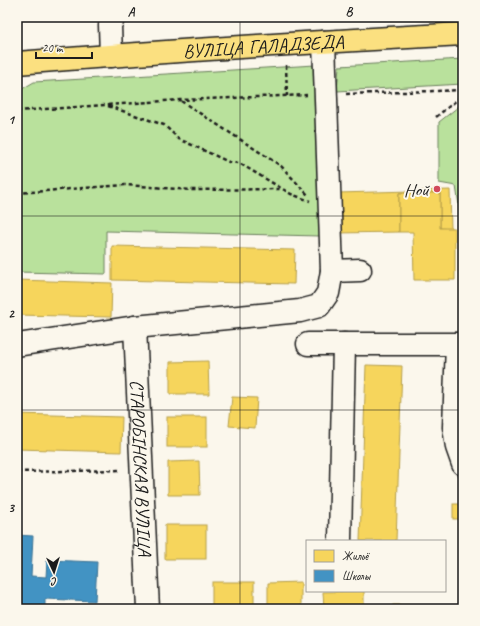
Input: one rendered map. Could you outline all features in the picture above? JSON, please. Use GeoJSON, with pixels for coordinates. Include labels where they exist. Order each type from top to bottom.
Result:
{"type":"FeatureCollection","features":[{"type":"Feature","properties":{"kind":"main road","name":"ВУЛІЦА ГАЛАДЗЕДА"},"geometry":{"type":"LineString","coordinates":[[17,63],[463,34]]}},
{"type":"Feature","properties":{"kind":"street"},"geometry":{"type":"LineString","coordinates":[[111,56],[110,25],[114,17]]}},
{"type":"Feature","properties":{"kind":"street"},"geometry":{"type":"LineString","coordinates":[[17,345],[135,327],[300,311],[319,306],[328,293],[332,271],[324,42]]}},
{"type":"Feature","properties":{"kind":"street"},"geometry":{"type":"LineString","coordinates":[[332,271],[360,270]]}},
{"type":"Feature","properties":{"kind":"street","name":"СТАРОБІНСКАЯ ВУЛІЦА"},"geometry":{"type":"LineString","coordinates":[[135,327],[148,609]]}},
{"type":"Feature","properties":{"kind":"street"},"geometry":{"type":"LineString","coordinates":[[308,344],[460,344],[454,427],[457,447],[463,464]]}},
{"type":"Feature","properties":{"kind":"street"},"geometry":{"type":"LineString","coordinates":[[340,540],[344,344]]}},
{"type":"Feature","properties":{"kind":"path"},"geometry":{"type":"LineString","coordinates":[[285,60],[287,96]]}},
{"type":"Feature","properties":{"kind":"path"},"geometry":{"type":"LineString","coordinates":[[17,111],[180,100],[463,90]]}},
{"type":"Feature","properties":{"kind":"path"},"geometry":{"type":"LineString","coordinates":[[436,117],[463,95]]}},
{"type":"Feature","properties":{"kind":"path"},"geometry":{"type":"LineString","coordinates":[[106,105],[164,125],[179,139],[229,162],[240,163],[291,194],[315,203],[281,166],[180,100]]}},
{"type":"Feature","properties":{"kind":"path"},"geometry":{"type":"LineString","coordinates":[[17,193],[125,185],[192,190],[283,189]]}},
{"type":"Feature","properties":{"kind":"path"},"geometry":{"type":"LineString","coordinates":[[17,472],[142,470]]}},
{"type":"Feature","properties":{"kind":"green space"},"geometry":{"type":"Polygon","coordinates":[[[463,59],[463,84],[337,91],[339,66],[463,59]]]}},
{"type":"Feature","properties":{"kind":"green space"},"geometry":{"type":"Polygon","coordinates":[[[315,65],[320,236],[106,231],[106,274],[17,272],[17,92],[34,82],[315,65]]]}},
{"type":"Feature","properties":{"kind":"green space"},"geometry":{"type":"Polygon","coordinates":[[[463,103],[463,232],[456,186],[439,183],[439,122],[463,103]]]}},
{"type":"Feature","properties":{"kind":"building: Жильё"},"geometry":{"type":"Polygon","coordinates":[[[450,190],[451,229],[440,228],[440,193],[399,193],[399,232],[338,233],[337,193],[450,190]]]}},
{"type":"Feature","properties":{"kind":"building: Жильё"},"geometry":{"type":"Polygon","coordinates":[[[399,193],[440,193],[440,228],[455,228],[455,280],[414,280],[413,232],[399,232],[399,193]]]}},
{"type":"Feature","properties":{"kind":"building: Жильё"},"geometry":{"type":"Polygon","coordinates":[[[112,246],[295,250],[294,284],[112,280],[112,246]]]}},
{"type":"Feature","properties":{"kind":"building: Жильё"},"geometry":{"type":"Polygon","coordinates":[[[17,280],[112,283],[111,317],[17,315],[17,280]]]}},
{"type":"Feature","properties":{"kind":"building: Жильё"},"geometry":{"type":"Polygon","coordinates":[[[208,361],[209,394],[170,394],[170,362],[208,361]]]}},
{"type":"Feature","properties":{"kind":"building: Жильё"},"geometry":{"type":"Polygon","coordinates":[[[366,365],[402,366],[396,540],[360,540],[366,365]]]}},
{"type":"Feature","properties":{"kind":"building: Жильё"},"geometry":{"type":"Polygon","coordinates":[[[232,397],[257,398],[255,428],[229,426],[232,397]]]}},
{"type":"Feature","properties":{"kind":"building: Жильё"},"geometry":{"type":"Polygon","coordinates":[[[17,414],[122,417],[121,452],[17,449],[17,414]]]}},
{"type":"Feature","properties":{"kind":"building: Жильё"},"geometry":{"type":"Polygon","coordinates":[[[167,417],[207,417],[207,447],[167,447],[167,417]]]}},
{"type":"Feature","properties":{"kind":"building: Жильё"},"geometry":{"type":"Polygon","coordinates":[[[199,461],[200,495],[168,495],[168,462],[199,461]]]}},
{"type":"Feature","properties":{"kind":"building: Жильё"},"geometry":{"type":"Polygon","coordinates":[[[453,504],[463,504],[463,519],[453,519],[453,504]]]}},
{"type":"Feature","properties":{"kind":"building: Жильё"},"geometry":{"type":"Polygon","coordinates":[[[165,525],[206,525],[206,559],[165,559],[165,525]]]}},
{"type":"Feature","properties":{"kind":"building: Жильё"},"geometry":{"type":"Polygon","coordinates":[[[212,582],[254,582],[254,609],[212,609],[212,582]]]}},
{"type":"Feature","properties":{"kind":"building: Жильё"},"geometry":{"type":"Polygon","coordinates":[[[301,582],[301,609],[268,609],[268,583],[301,582]]]}},
{"type":"Feature","properties":{"kind":"building: Жильё"},"geometry":{"type":"Polygon","coordinates":[[[323,592],[364,592],[364,609],[324,609],[323,592]]]}},
{"type":"Feature","properties":{"kind":"building: Жильё"},"geometry":{"type":"Polygon","coordinates":[[[393,605],[419,605],[419,609],[393,609],[393,605]]]}},
{"type":"Feature","properties":{"kind":"building: Жильё"},"geometry":{"type":"Polygon","coordinates":[[[172,607],[191,607],[191,609],[172,609],[172,607]]]}},
{"type":"Feature","properties":{"kind":"building: Школы"},"geometry":{"type":"Polygon","coordinates":[[[17,535],[33,536],[31,576],[46,577],[47,560],[97,562],[95,601],[45,599],[45,609],[18,609],[17,535]]]}},
{"type":"Feature","properties":{"kind":"place","name":"Ной"},"geometry":{"type":"Point","coordinates":[437,189]}}]}
